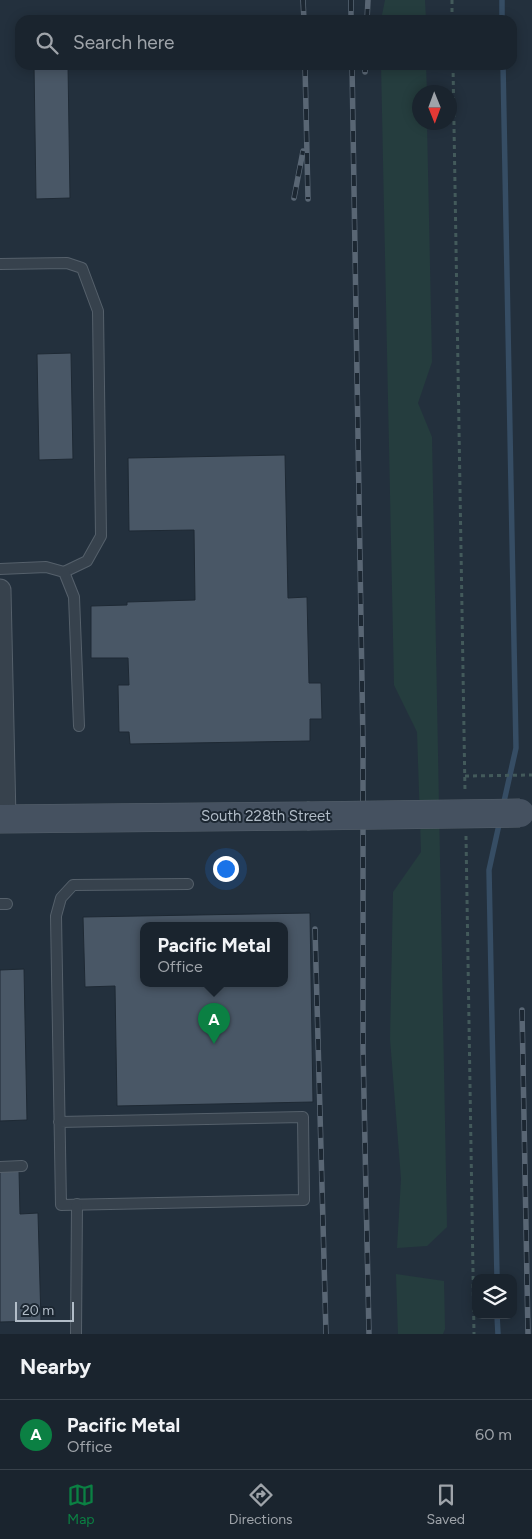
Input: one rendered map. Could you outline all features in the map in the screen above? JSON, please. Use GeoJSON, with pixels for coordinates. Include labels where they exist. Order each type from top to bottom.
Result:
{"type":"FeatureCollection","features":[{"type":"Feature","properties":{"kind":"main road","name":"South 228th Street"},"geometry":{"type":"LineString","coordinates":[[2,819],[526,813]]}},
{"type":"Feature","properties":{"kind":"street"},"geometry":{"type":"LineString","coordinates":[[0,590],[2,819]]}},
{"type":"Feature","properties":{"kind":"lane"},"geometry":{"type":"LineString","coordinates":[[0,264],[68,263],[82,268],[98,311],[101,536],[87,561],[64,572],[46,567],[0,570]]}},
{"type":"Feature","properties":{"kind":"lane"},"geometry":{"type":"LineString","coordinates":[[64,572],[74,597],[79,726]]}},
{"type":"Feature","properties":{"kind":"lane"},"geometry":{"type":"LineString","coordinates":[[59,1122],[303,1117],[304,1200],[61,1205],[59,1122],[56,916],[61,898],[73,885],[188,884]]}},
{"type":"Feature","properties":{"kind":"lane"},"geometry":{"type":"LineString","coordinates":[[0,1166],[22,1166]]}},
{"type":"Feature","properties":{"kind":"lane"},"geometry":{"type":"LineString","coordinates":[[76,1334],[77,1204]]}},
{"type":"Feature","properties":{"kind":"path"},"geometry":{"type":"LineString","coordinates":[[452,0],[452,15]]}},
{"type":"Feature","properties":{"kind":"path"},"geometry":{"type":"LineString","coordinates":[[453,70],[465,796]]}},
{"type":"Feature","properties":{"kind":"path"},"geometry":{"type":"LineString","coordinates":[[465,776],[532,775]]}},
{"type":"Feature","properties":{"kind":"path"},"geometry":{"type":"LineString","coordinates":[[466,826],[474,1334]]}},
{"type":"Feature","properties":{"kind":"green space"},"geometry":{"type":"Polygon","coordinates":[[[385,0],[425,0],[426,15],[382,15],[385,0]]]}},
{"type":"Feature","properties":{"kind":"green space"},"geometry":{"type":"Polygon","coordinates":[[[381,70],[426,70],[427,85],[412,85],[412,130],[427,130],[432,362],[418,403],[432,437],[447,1227],[427,1246],[397,1248],[401,1179],[390,1039],[393,892],[421,852],[417,732],[394,685],[381,70]]]}},
{"type":"Feature","properties":{"kind":"green space"},"geometry":{"type":"Polygon","coordinates":[[[396,1274],[444,1281],[445,1329],[443,1334],[398,1334],[396,1274]]]}},
{"type":"Feature","properties":{"kind":"building"},"geometry":{"type":"Polygon","coordinates":[[[34,70],[68,70],[70,198],[36,199],[34,70]]]}},
{"type":"Feature","properties":{"kind":"building"},"geometry":{"type":"Polygon","coordinates":[[[71,353],[73,459],[39,460],[37,354],[71,353]]]}},
{"type":"Feature","properties":{"kind":"building"},"geometry":{"type":"Polygon","coordinates":[[[285,455],[288,598],[307,597],[309,683],[321,683],[322,719],[310,719],[310,741],[130,744],[129,732],[119,732],[118,685],[129,685],[128,658],[91,658],[91,606],[127,605],[127,602],[195,600],[194,530],[129,531],[128,458],[285,455]]]}},
{"type":"Feature","properties":{"kind":"building"},"geometry":{"type":"Polygon","coordinates":[[[310,913],[313,1102],[117,1106],[115,986],[85,987],[83,917],[310,913]]]}},
{"type":"Feature","properties":{"kind":"building"},"geometry":{"type":"Polygon","coordinates":[[[24,969],[27,1120],[0,1121],[0,970],[24,969]]]}},
{"type":"Feature","properties":{"kind":"building"},"geometry":{"type":"Polygon","coordinates":[[[19,1170],[20,1214],[38,1213],[41,1321],[0,1322],[0,1171],[19,1170]]]}},
{"type":"Feature","properties":{"kind":"waterway"},"geometry":{"type":"LineString","coordinates":[[502,0],[502,15]]}},
{"type":"Feature","properties":{"kind":"waterway"},"geometry":{"type":"LineString","coordinates":[[503,70],[516,748],[503,806]]}},
{"type":"Feature","properties":{"kind":"waterway"},"geometry":{"type":"LineString","coordinates":[[497,1274],[489,870],[500,820]]}},
{"type":"Feature","properties":{"kind":"waterway"},"geometry":{"type":"LineString","coordinates":[[497,1319],[498,1334]]}},
{"type":"Feature","properties":{"kind":"railway"},"geometry":{"type":"LineString","coordinates":[[303,0],[304,15]]}},
{"type":"Feature","properties":{"kind":"railway"},"geometry":{"type":"LineString","coordinates":[[351,0],[351,15]]}},
{"type":"Feature","properties":{"kind":"railway"},"geometry":{"type":"LineString","coordinates":[[367,15],[368,0]]}},
{"type":"Feature","properties":{"kind":"railway"},"geometry":{"type":"LineString","coordinates":[[305,70],[308,199]]}},
{"type":"Feature","properties":{"kind":"railway"},"geometry":{"type":"LineString","coordinates":[[352,70],[363,745],[363,1049],[369,1334]]}},
{"type":"Feature","properties":{"kind":"railway"},"geometry":{"type":"LineString","coordinates":[[294,198],[303,151]]}},
{"type":"Feature","properties":{"kind":"railway"},"geometry":{"type":"LineString","coordinates":[[315,929],[326,1334]]}},
{"type":"Feature","properties":{"kind":"railway"},"geometry":{"type":"LineString","coordinates":[[522,1010],[528,1334]]}},
{"type":"Feature","properties":{"kind":"place","name":"Pacific Metal"},"geometry":{"type":"Point","coordinates":[214,1044]}}]}
